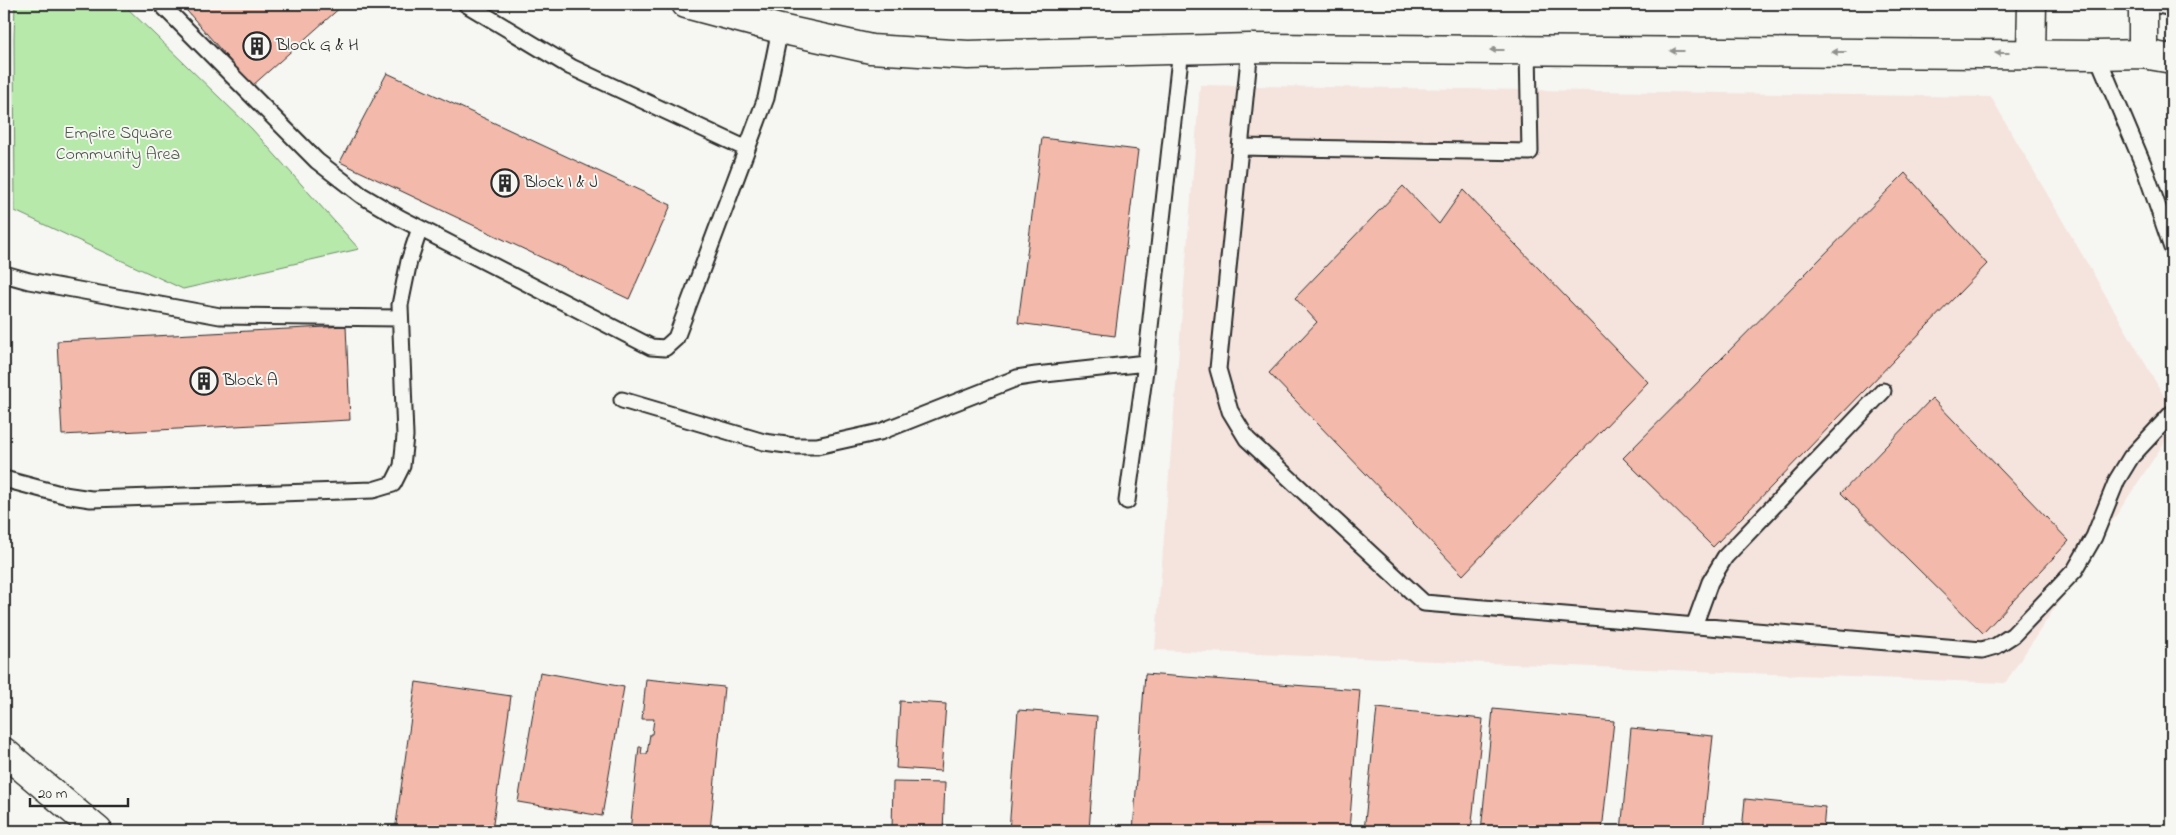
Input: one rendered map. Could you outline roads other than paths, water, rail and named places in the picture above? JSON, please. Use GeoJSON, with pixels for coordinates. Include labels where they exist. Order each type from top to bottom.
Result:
{"type":"FeatureCollection","features":[{"type":"Feature","properties":{"kind":"main road"},"geometry":{"type":"LineString","coordinates":[[686,4],[780,30],[871,49],[968,55],[1250,48],[2143,54],[2172,59]]}},
{"type":"Feature","properties":{"kind":"main road"},"geometry":{"type":"LineString","coordinates":[[2031,53],[2032,4]]}},
{"type":"Feature","properties":{"kind":"main road"},"geometry":{"type":"LineString","coordinates":[[2143,4],[2143,54]]}},
{"type":"Feature","properties":{"kind":"main road"},"geometry":{"type":"LineString","coordinates":[[4,752],[98,831]]}},
{"type":"Feature","properties":{"kind":"lane"},"geometry":{"type":"LineString","coordinates":[[161,4],[317,162],[361,195],[420,228],[629,337],[650,347],[664,348],[676,338],[747,149],[771,80],[780,30]]}},
{"type":"Feature","properties":{"kind":"lane"},"geometry":{"type":"LineString","coordinates":[[466,4],[571,66],[747,149]]}},
{"type":"Feature","properties":{"kind":"lane"},"geometry":{"type":"LineString","coordinates":[[2153,4],[2172,8]]}},
{"type":"Feature","properties":{"kind":"lane"},"geometry":{"type":"LineString","coordinates":[[1250,48],[1218,369],[1230,411],[1247,439],[1424,603],[1982,650],[1996,646],[2013,635],[2075,570],[2094,538],[2117,480],[2131,457],[2172,413]]}},
{"type":"Feature","properties":{"kind":"lane"},"geometry":{"type":"LineString","coordinates":[[1127,501],[1146,363],[1181,49]]}},
{"type":"Feature","properties":{"kind":"lane"},"geometry":{"type":"LineString","coordinates":[[1240,147],[1530,152],[1528,50]]}},
{"type":"Feature","properties":{"kind":"lane"},"geometry":{"type":"LineString","coordinates":[[2097,55],[2144,164],[2172,248]]}},
{"type":"Feature","properties":{"kind":"lane"},"geometry":{"type":"LineString","coordinates":[[4,479],[91,500],[373,490],[393,484],[402,466],[405,436],[400,318],[403,285],[420,228]]}},
{"type":"Feature","properties":{"kind":"lane"},"geometry":{"type":"LineString","coordinates":[[4,274],[29,281],[220,316],[400,318]]}},
{"type":"Feature","properties":{"kind":"lane"},"geometry":{"type":"LineString","coordinates":[[622,400],[764,442],[794,446],[817,446],[880,432],[1017,378],[1036,374],[1146,363]]}},
{"type":"Feature","properties":{"kind":"lane"},"geometry":{"type":"LineString","coordinates":[[1694,626],[1710,582],[1726,557],[1883,391]]}},
{"type":"Feature","properties":{"kind":"place","name":"Block G & H"},"geometry":{"type":"Point","coordinates":[257,46]}},
{"type":"Feature","properties":{"kind":"place","name":"Block I & J"},"geometry":{"type":"Point","coordinates":[505,183]}},
{"type":"Feature","properties":{"kind":"place","name":"Block A"},"geometry":{"type":"Point","coordinates":[204,381]}},
{"type":"Feature","properties":{"kind":"park label","name":"Empire Square Community Area"},"geometry":{"type":"Point","coordinates":[118,144]}}]}
